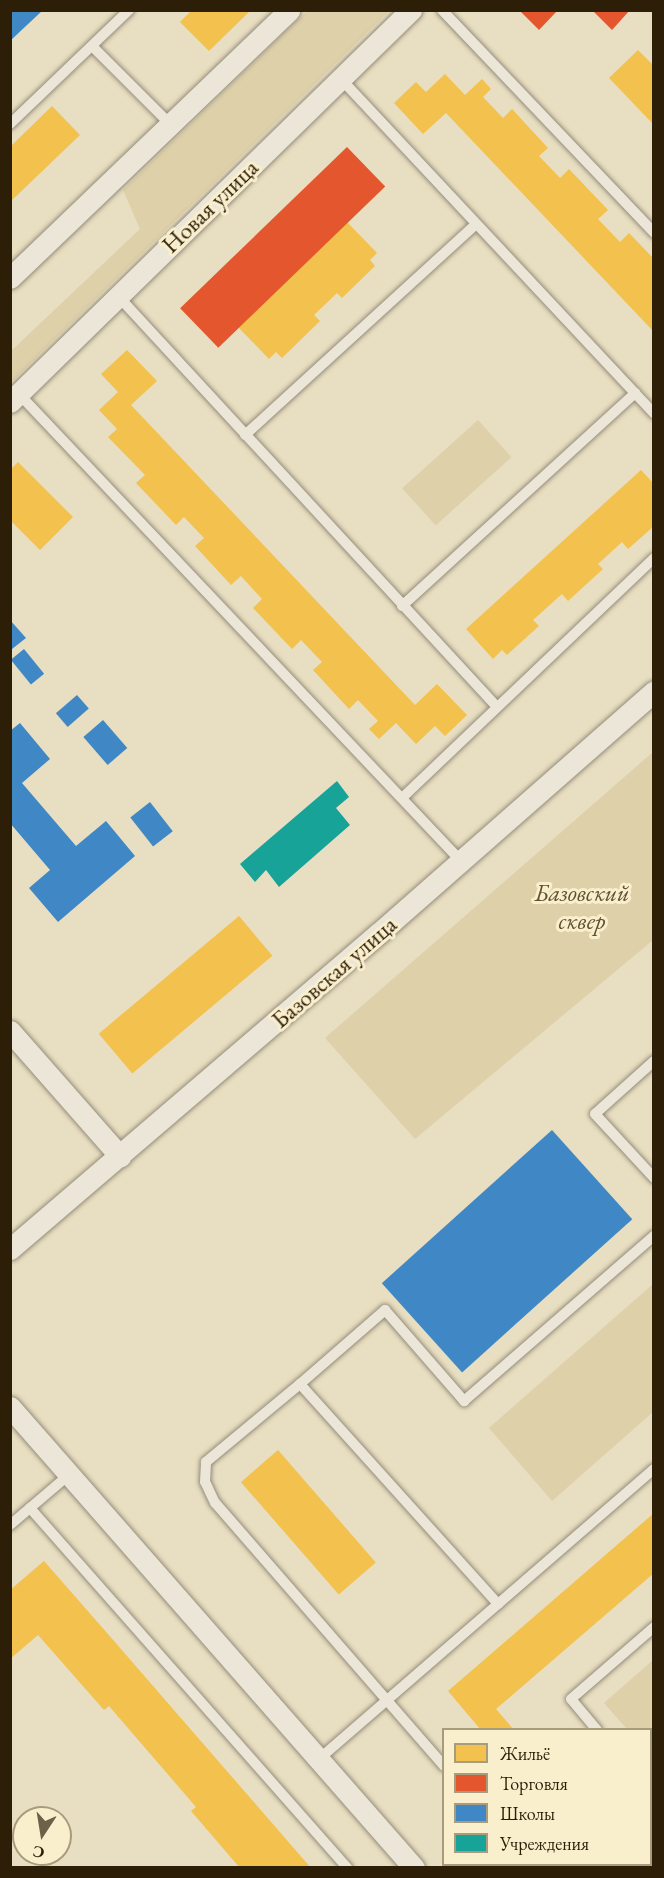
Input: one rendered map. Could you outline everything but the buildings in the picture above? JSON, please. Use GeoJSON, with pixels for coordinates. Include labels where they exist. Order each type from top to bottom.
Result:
{"type":"FeatureCollection","features":[{"type":"Feature","properties":{"kind":"street"},"geometry":{"type":"LineString","coordinates":[[10,278],[289,10]]}},
{"type":"Feature","properties":{"kind":"street","name":"Новая улица"},"geometry":{"type":"LineString","coordinates":[[14,398],[411,10]]}},
{"type":"Feature","properties":{"kind":"street","name":"Базовская улица"},"geometry":{"type":"LineString","coordinates":[[10,1249],[461,861],[654,691]]}},
{"type":"Feature","properties":{"kind":"street"},"geometry":{"type":"LineString","coordinates":[[10,1031],[120,1156]]}},
{"type":"Feature","properties":{"kind":"street"},"geometry":{"type":"LineString","coordinates":[[10,1407],[414,1868]]}},
{"type":"Feature","properties":{"kind":"lane"},"geometry":{"type":"LineString","coordinates":[[10,124],[129,10]]}},
{"type":"Feature","properties":{"kind":"lane"},"geometry":{"type":"LineString","coordinates":[[442,10],[654,233]]}},
{"type":"Feature","properties":{"kind":"lane"},"geometry":{"type":"LineString","coordinates":[[92,46],[170,124]]}},
{"type":"Feature","properties":{"kind":"lane"},"geometry":{"type":"LineString","coordinates":[[341,79],[654,413]]}},
{"type":"Feature","properties":{"kind":"lane"},"geometry":{"type":"LineString","coordinates":[[245,435],[476,224]]}},
{"type":"Feature","properties":{"kind":"lane"},"geometry":{"type":"LineString","coordinates":[[118,296],[497,707]]}},
{"type":"Feature","properties":{"kind":"lane"},"geometry":{"type":"LineString","coordinates":[[402,606],[635,393]]}},
{"type":"Feature","properties":{"kind":"lane"},"geometry":{"type":"LineString","coordinates":[[14,398],[461,861]]}},
{"type":"Feature","properties":{"kind":"lane"},"geometry":{"type":"LineString","coordinates":[[402,798],[654,558]]}},
{"type":"Feature","properties":{"kind":"lane"},"geometry":{"type":"LineString","coordinates":[[654,1061],[595,1114],[654,1178]]}},
{"type":"Feature","properties":{"kind":"lane"},"geometry":{"type":"LineString","coordinates":[[442,1764],[215,1503],[205,1482],[206,1462],[385,1310],[464,1401],[654,1236]]}},
{"type":"Feature","properties":{"kind":"lane"},"geometry":{"type":"LineString","coordinates":[[300,1384],[498,1604]]}},
{"type":"Feature","properties":{"kind":"lane"},"geometry":{"type":"LineString","coordinates":[[319,1759],[654,1469]]}},
{"type":"Feature","properties":{"kind":"lane"},"geometry":{"type":"LineString","coordinates":[[10,1525],[70,1474]]}},
{"type":"Feature","properties":{"kind":"lane"},"geometry":{"type":"LineString","coordinates":[[30,1508],[347,1868]]}},
{"type":"Feature","properties":{"kind":"lane"},"geometry":{"type":"LineString","coordinates":[[595,1728],[571,1699],[654,1627]]}},
{"type":"Feature","properties":{"kind":"green space"},"geometry":{"type":"Polygon","coordinates":[[[308,10],[389,11],[11,382],[11,351],[140,229],[123,190],[308,10]]]}},
{"type":"Feature","properties":{"kind":"green space"},"geometry":{"type":"Polygon","coordinates":[[[478,420],[511,457],[436,525],[402,488],[478,420]]]}},
{"type":"Feature","properties":{"kind":"green space","name":"Базовский сквер"},"geometry":{"type":"Polygon","coordinates":[[[653,752],[653,940],[415,1139],[325,1038],[653,752]]]}},
{"type":"Feature","properties":{"kind":"green space"},"geometry":{"type":"Polygon","coordinates":[[[653,1284],[653,1412],[552,1501],[489,1428],[653,1284]]]}},
{"type":"Feature","properties":{"kind":"green space"},"geometry":{"type":"Polygon","coordinates":[[[653,1660],[653,1760],[652,1728],[626,1728],[604,1703],[653,1660]]]}}]}
